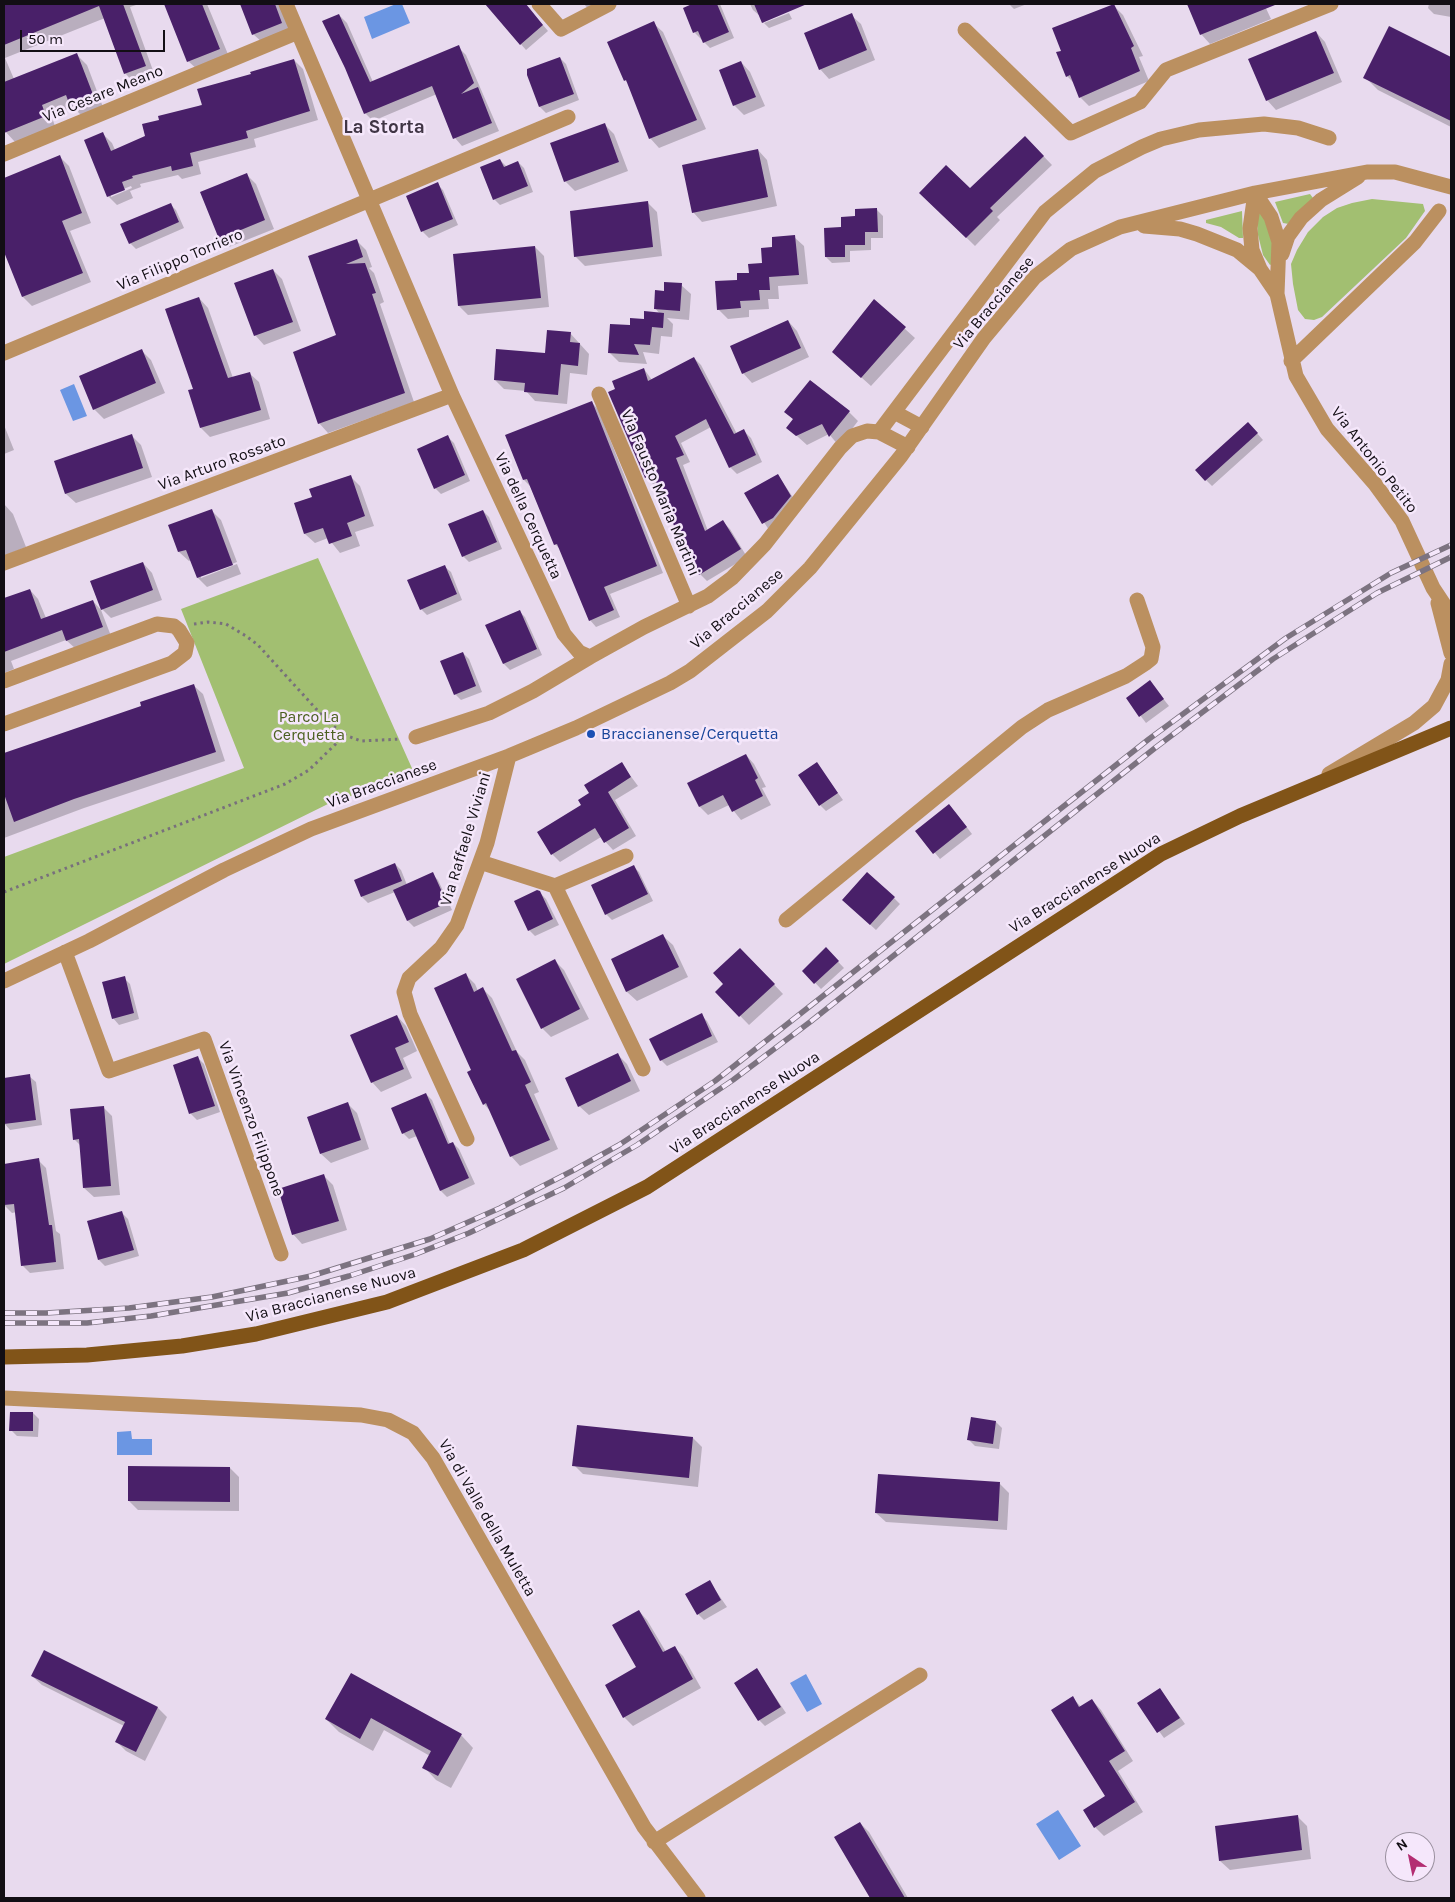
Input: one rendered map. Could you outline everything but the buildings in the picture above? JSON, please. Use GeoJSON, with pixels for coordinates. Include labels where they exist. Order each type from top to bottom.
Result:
{"type":"FeatureCollection","features":[{"type":"Feature","properties":{"kind":"main road","name":"Via Braccianense Nuova"},"geometry":{"type":"LineString","coordinates":[[4,1358],[87,1355],[182,1346],[256,1334],[387,1302],[524,1250],[647,1187],[1161,854],[1240,816],[1451,728]]}},
{"type":"Feature","properties":{"kind":"street","name":"Via della Cerquetta"},"geometry":{"type":"LineString","coordinates":[[286,4],[371,200],[452,395],[564,634],[571,645],[590,657]]}},
{"type":"Feature","properties":{"kind":"street"},"geometry":{"type":"LineString","coordinates":[[539,4],[561,28],[609,4]]}},
{"type":"Feature","properties":{"kind":"street"},"geometry":{"type":"LineString","coordinates":[[965,30],[1071,133],[1140,102],[1166,70],[1331,4]]}},
{"type":"Feature","properties":{"kind":"street","name":"Via Cesare Meano"},"geometry":{"type":"LineString","coordinates":[[4,154],[298,32]]}},
{"type":"Feature","properties":{"kind":"street","name":"Via Filippo Torriero"},"geometry":{"type":"LineString","coordinates":[[4,353],[568,117]]}},
{"type":"Feature","properties":{"kind":"street"},"geometry":{"type":"LineString","coordinates":[[879,432],[1037,222],[1054,204],[1095,171],[1148,144],[1200,130],[1264,124],[1298,128],[1329,138]]}},
{"type":"Feature","properties":{"kind":"street"},"geometry":{"type":"LineString","coordinates":[[1280,258],[1288,236],[1301,218],[1321,200],[1367,172]]}},
{"type":"Feature","properties":{"kind":"street","name":"Via Braccianese"},"geometry":{"type":"LineString","coordinates":[[4,981],[65,952],[224,870],[311,829],[509,756],[576,728],[670,683],[744,630],[784,595],[810,568],[908,447],[984,338],[1035,277],[1071,249],[1120,227],[1255,193],[1367,172],[1395,172],[1451,187]]}},
{"type":"Feature","properties":{"kind":"street","name":"Via Antonio Petito"},"geometry":{"type":"LineString","coordinates":[[1255,193],[1276,228],[1280,258],[1277,294],[1296,376],[1318,418],[1379,490],[1402,522],[1433,588],[1451,615]]}},
{"type":"Feature","properties":{"kind":"street","name":"Via Antonio Petito"},"geometry":{"type":"LineString","coordinates":[[1255,193],[1250,240],[1260,270],[1277,294]]}},
{"type":"Feature","properties":{"kind":"street"},"geometry":{"type":"LineString","coordinates":[[1291,361],[1415,242],[1438,212]]}},
{"type":"Feature","properties":{"kind":"street"},"geometry":{"type":"LineString","coordinates":[[1120,227],[1154,225],[1198,234],[1236,250],[1260,270]]}},
{"type":"Feature","properties":{"kind":"street","name":"Via Fausto Maria Martini"},"geometry":{"type":"LineString","coordinates":[[599,394],[688,606]]}},
{"type":"Feature","properties":{"kind":"street","name":"Via Arturo Rossato"},"geometry":{"type":"LineString","coordinates":[[4,563],[452,395]]}},
{"type":"Feature","properties":{"kind":"street"},"geometry":{"type":"LineString","coordinates":[[894,412],[922,427]]}},
{"type":"Feature","properties":{"kind":"street"},"geometry":{"type":"LineString","coordinates":[[416,737],[489,713],[533,691],[644,626],[688,606],[720,588],[754,556],[844,444],[862,432],[879,432],[908,447]]}},
{"type":"Feature","properties":{"kind":"street","name":"Via Antonio Petito"},"geometry":{"type":"LineString","coordinates":[[1433,588],[1451,653]]}},
{"type":"Feature","properties":{"kind":"street"},"geometry":{"type":"LineString","coordinates":[[786,920],[1022,726],[1048,710],[1134,672],[1146,663],[1151,658],[1153,647],[1137,600]]}},
{"type":"Feature","properties":{"kind":"street"},"geometry":{"type":"LineString","coordinates":[[4,681],[157,624],[165,623],[180,630],[185,639],[185,653],[172,663],[4,724]]}},
{"type":"Feature","properties":{"kind":"street"},"geometry":{"type":"LineString","coordinates":[[1300,792],[1414,723],[1434,706],[1448,680],[1451,664]]}},
{"type":"Feature","properties":{"kind":"street","name":"Via Raffaele Viviani"},"geometry":{"type":"LineString","coordinates":[[467,1139],[410,1014],[404,992],[409,978],[441,948],[457,926],[480,862],[509,756]]}},
{"type":"Feature","properties":{"kind":"street"},"geometry":{"type":"LineString","coordinates":[[480,862],[555,886],[626,856]]}},
{"type":"Feature","properties":{"kind":"street"},"geometry":{"type":"LineString","coordinates":[[555,886],[643,1069]]}},
{"type":"Feature","properties":{"kind":"street","name":"Via Vincenzo Filippone"},"geometry":{"type":"LineString","coordinates":[[65,952],[109,1071],[204,1039],[281,1254]]}},
{"type":"Feature","properties":{"kind":"street","name":"Via di Valle della Muletta"},"geometry":{"type":"LineString","coordinates":[[4,1398],[361,1414],[388,1420],[413,1433],[433,1458],[654,1842],[698,1898]]}},
{"type":"Feature","properties":{"kind":"street"},"geometry":{"type":"LineString","coordinates":[[654,1842],[920,1675]]}},
{"type":"Feature","properties":{"kind":"path"},"geometry":{"type":"LineString","coordinates":[[180,630],[203,622],[226,624],[237,629],[258,645],[328,722],[345,735],[361,741],[382,741],[416,737]]}},
{"type":"Feature","properties":{"kind":"path"},"geometry":{"type":"LineString","coordinates":[[4,892],[285,784],[310,770],[345,735]]}},
{"type":"Feature","properties":{"kind":"green space"},"geometry":{"type":"Polygon","coordinates":[[[1310,194],[1313,198],[1289,224],[1283,223],[1275,202],[1310,194]]]}},
{"type":"Feature","properties":{"kind":"green space"},"geometry":{"type":"Polygon","coordinates":[[[1372,199],[1423,204],[1425,211],[1406,238],[1322,317],[1314,320],[1305,319],[1298,310],[1293,284],[1291,264],[1297,250],[1308,232],[1323,217],[1337,208],[1372,199]]]}},
{"type":"Feature","properties":{"kind":"green space"},"geometry":{"type":"Polygon","coordinates":[[[1242,211],[1243,238],[1239,238],[1221,227],[1206,223],[1206,220],[1242,211]]]}},
{"type":"Feature","properties":{"kind":"green space"},"geometry":{"type":"Polygon","coordinates":[[[1261,211],[1272,233],[1272,264],[1270,265],[1263,255],[1258,235],[1258,214],[1261,211]]]}},
{"type":"Feature","properties":{"kind":"green space","name":"Parco La Cerquetta"},"geometry":{"type":"Polygon","coordinates":[[[318,558],[415,775],[332,802],[4,964],[4,857],[244,768],[181,609],[318,558]]]}},
{"type":"Feature","properties":{"kind":"water"},"geometry":{"type":"Polygon","coordinates":[[[396,4],[402,4],[410,23],[372,39],[364,17],[396,4]]]}},
{"type":"Feature","properties":{"kind":"water"},"geometry":{"type":"Polygon","coordinates":[[[74,384],[87,416],[73,421],[60,390],[74,384]]]}},
{"type":"Feature","properties":{"kind":"water"},"geometry":{"type":"Polygon","coordinates":[[[131,1431],[132,1439],[152,1439],[152,1455],[117,1455],[117,1432],[131,1431]]]}},
{"type":"Feature","properties":{"kind":"water"},"geometry":{"type":"Polygon","coordinates":[[[806,1674],[822,1704],[807,1712],[790,1683],[806,1674]]]}},
{"type":"Feature","properties":{"kind":"water"},"geometry":{"type":"Polygon","coordinates":[[[1058,1810],[1081,1846],[1059,1860],[1036,1824],[1058,1810]]]}},
{"type":"Feature","properties":{"kind":"railway"},"geometry":{"type":"LineString","coordinates":[[4,1313],[46,1313],[129,1308],[212,1297],[311,1276],[430,1239],[500,1208],[574,1170],[619,1145],[715,1081],[1149,739],[1286,638],[1391,573],[1451,545]]}},
{"type":"Feature","properties":{"kind":"railway"},"geometry":{"type":"LineString","coordinates":[[4,1323],[87,1323],[151,1316],[288,1293],[349,1276],[416,1254],[469,1233],[564,1188],[637,1145],[733,1080],[810,1022],[1155,748],[1273,659],[1377,593],[1451,557]]}},
{"type":"Feature","properties":{"kind":"place","name":"Braccianense/Cerquetta"},"geometry":{"type":"Point","coordinates":[591,734]}},
{"type":"Feature","properties":{"kind":"district","name":"La Storta"},"geometry":{"type":"Point","coordinates":[384,128]}}]}
